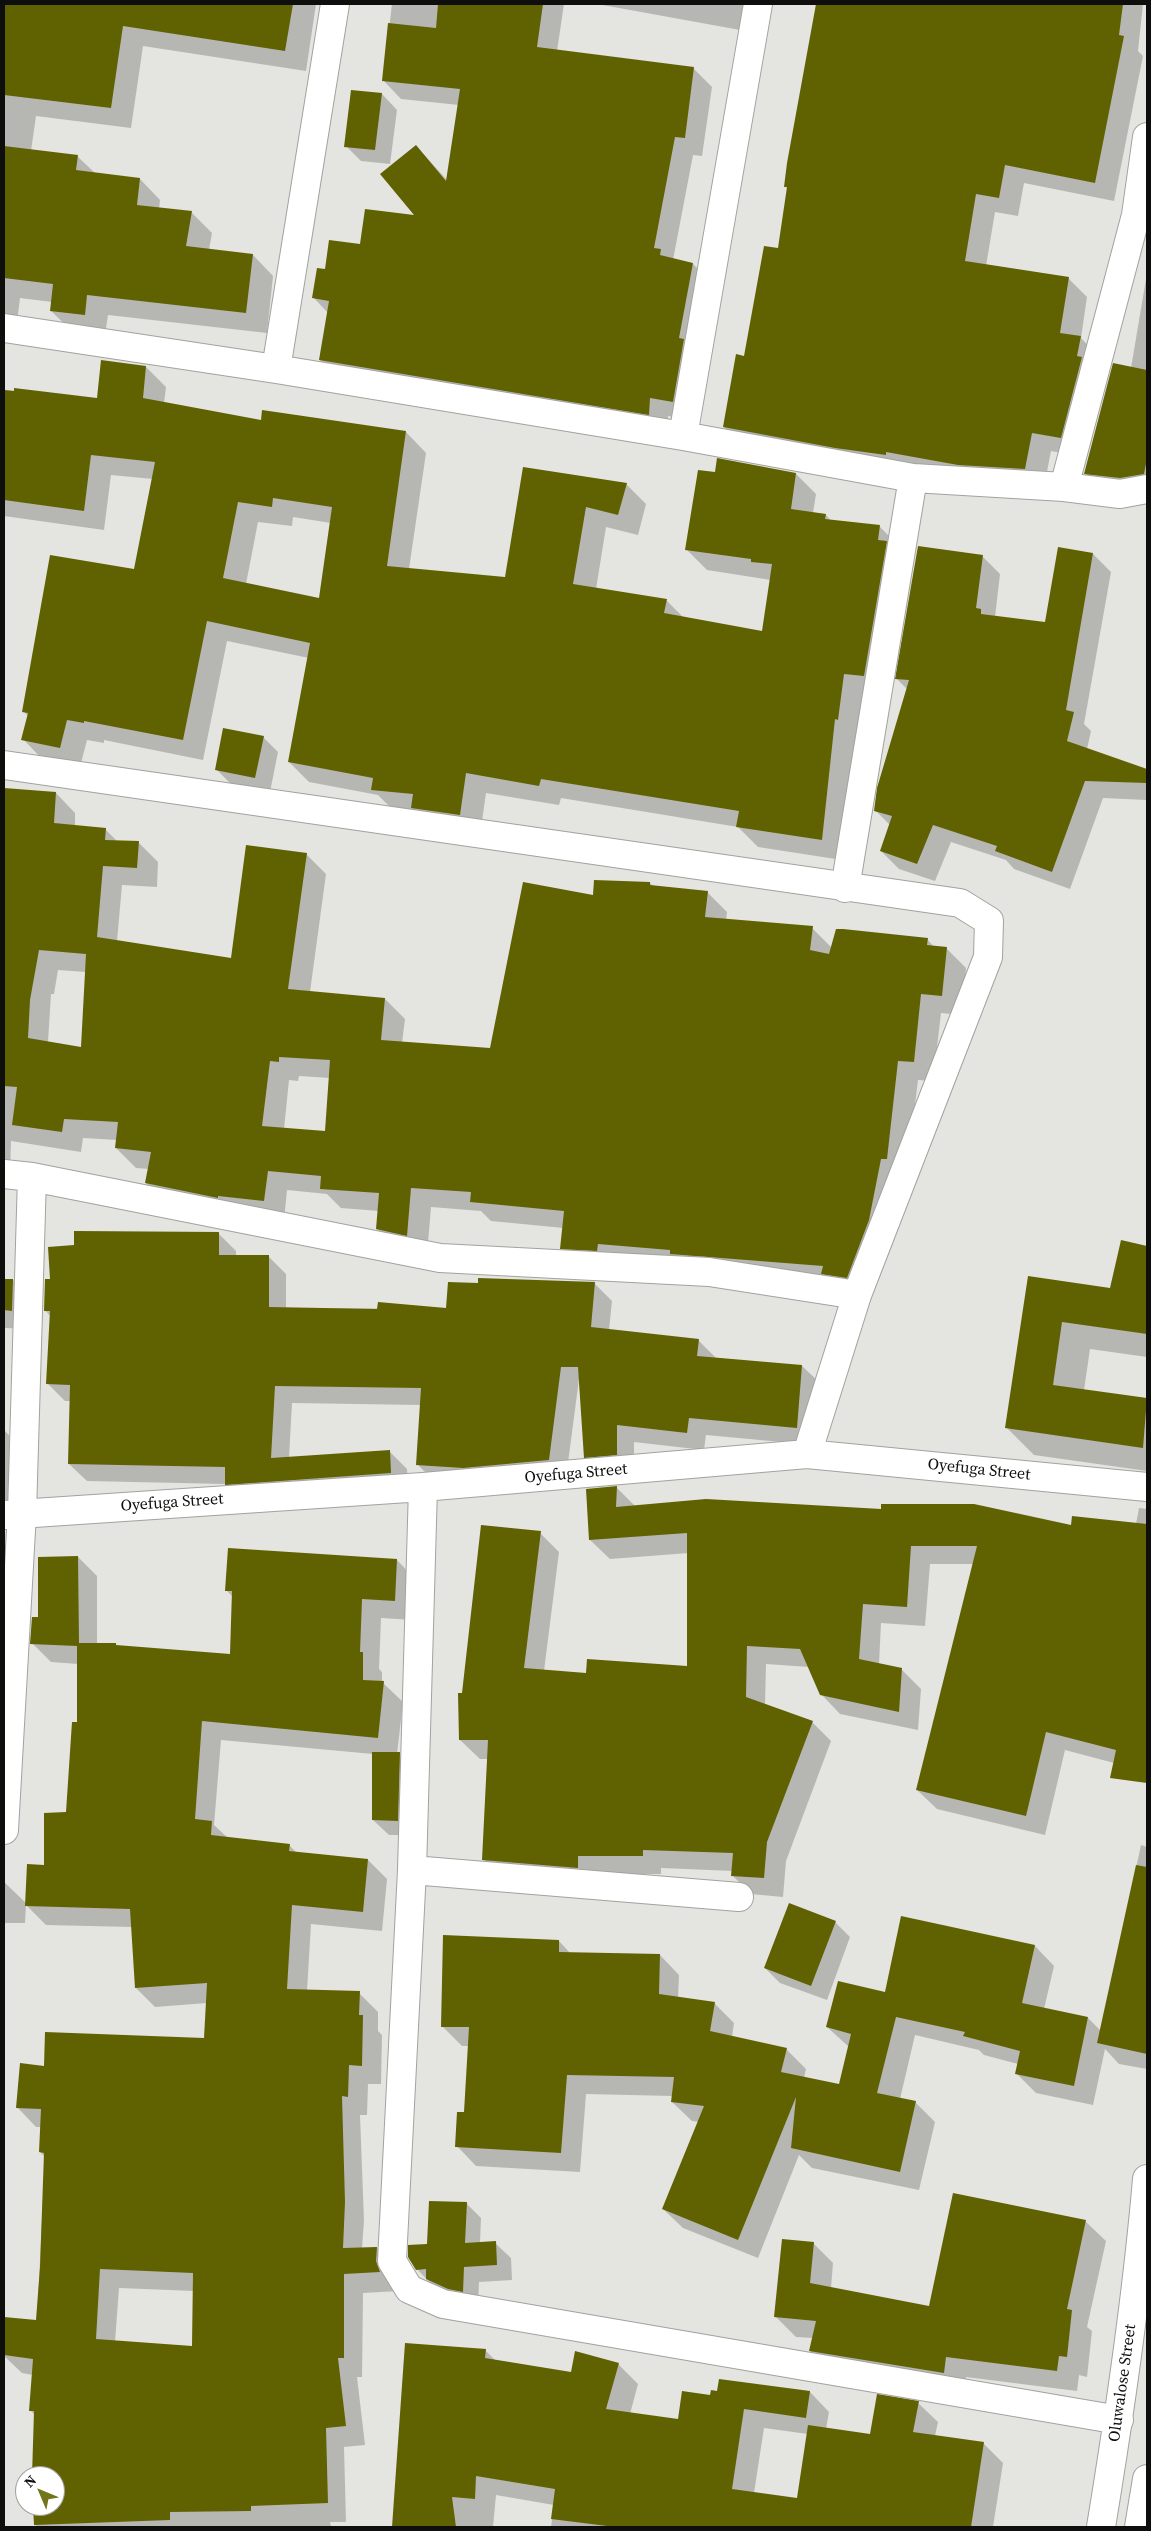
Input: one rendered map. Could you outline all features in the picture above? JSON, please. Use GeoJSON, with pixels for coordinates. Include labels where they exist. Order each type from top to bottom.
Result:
{"type":"FeatureCollection","features":[{"type":"Feature","properties":{"kind":"street"},"geometry":{"type":"LineString","coordinates":[[276,369],[335,4]]}},
{"type":"Feature","properties":{"kind":"street"},"geometry":{"type":"LineString","coordinates":[[683,436],[758,4]]}},
{"type":"Feature","properties":{"kind":"street"},"geometry":{"type":"LineString","coordinates":[[1064,487],[1136,215],[1147,137]]}},
{"type":"Feature","properties":{"kind":"street"},"geometry":{"type":"LineString","coordinates":[[4,328],[276,369],[683,436],[913,478],[1064,487],[1120,494],[1147,489]]}},
{"type":"Feature","properties":{"kind":"street"},"geometry":{"type":"LineString","coordinates":[[845,888],[913,478]]}},
{"type":"Feature","properties":{"kind":"street"},"geometry":{"type":"LineString","coordinates":[[4,765],[845,888],[960,903],[989,921],[988,957],[857,1295],[807,1454]]}},
{"type":"Feature","properties":{"kind":"street"},"geometry":{"type":"LineString","coordinates":[[4,1174],[32,1176],[440,1258],[709,1272],[857,1295]]}},
{"type":"Feature","properties":{"kind":"street"},"geometry":{"type":"LineString","coordinates":[[4,1830],[13,1514],[32,1176]]}},
{"type":"Feature","properties":{"kind":"street","name":"Oyefuga Street"},"geometry":{"type":"LineString","coordinates":[[13,1514],[422,1487],[807,1454],[1147,1487]]}},
{"type":"Feature","properties":{"kind":"street"},"geometry":{"type":"LineString","coordinates":[[422,1487],[412,1870],[392,2261],[408,2288],[443,2304],[1119,2420]]}},
{"type":"Feature","properties":{"kind":"street"},"geometry":{"type":"LineString","coordinates":[[412,1870],[739,1897]]}},
{"type":"Feature","properties":{"kind":"street","name":"Oluwalose Street"},"geometry":{"type":"LineString","coordinates":[[1101,2527],[1119,2420],[1142,2236],[1147,2179]]}},
{"type":"Feature","properties":{"kind":"street"},"geometry":{"type":"LineString","coordinates":[[1139,2527],[1147,2479]]}},
{"type":"Feature","properties":{"kind":"building"},"geometry":{"type":"Polygon","coordinates":[[[4,4],[293,4],[285,51],[123,26],[111,108],[4,95],[4,4]]]}},
{"type":"Feature","properties":{"kind":"building"},"geometry":{"type":"Polygon","coordinates":[[[438,4],[543,4],[537,47],[694,67],[685,138],[675,137],[654,248],[661,249],[660,255],[693,263],[679,338],[684,339],[673,402],[650,398],[649,415],[319,360],[329,301],[312,298],[317,268],[325,269],[329,240],[360,244],[365,209],[414,215],[380,174],[416,145],[446,181],[460,89],[382,81],[388,23],[436,28],[438,4]]]}},
{"type":"Feature","properties":{"kind":"building"},"geometry":{"type":"Polygon","coordinates":[[[816,4],[1123,4],[1119,35],[1124,36],[1095,183],[1005,165],[999,198],[976,194],[965,261],[1069,277],[1060,333],[1081,336],[1077,356],[1082,357],[1061,438],[1032,433],[1025,469],[958,465],[886,452],[886,455],[835,448],[723,427],[736,354],[744,356],[764,246],[778,248],[787,187],[784,187],[787,163],[816,4]]]}},
{"type":"Feature","properties":{"kind":"building"},"geometry":{"type":"Polygon","coordinates":[[[351,90],[382,93],[375,150],[344,147],[351,90]]]}},
{"type":"Feature","properties":{"kind":"building"},"geometry":{"type":"Polygon","coordinates":[[[4,146],[78,155],[76,170],[140,178],[137,205],[192,211],[186,246],[253,254],[246,313],[87,295],[85,315],[50,311],[53,284],[4,278],[4,146]]]}},
{"type":"Feature","properties":{"kind":"building"},"geometry":{"type":"Polygon","coordinates":[[[101,360],[146,366],[143,398],[261,420],[262,410],[406,431],[387,566],[505,577],[523,467],[627,483],[618,515],[586,507],[573,584],[667,599],[664,613],[762,631],[772,564],[751,562],[751,559],[685,550],[698,470],[715,472],[717,458],[796,473],[791,509],[826,514],[825,519],[880,525],[878,540],[887,541],[864,676],[844,674],[838,720],[835,719],[822,840],[736,827],[739,811],[541,779],[539,786],[466,773],[460,815],[411,808],[413,794],[371,790],[373,778],[288,762],[310,643],[207,621],[183,740],[84,721],[84,723],[67,720],[60,748],[21,740],[28,713],[22,712],[50,555],[134,569],[155,462],[91,455],[84,511],[4,500],[4,390],[14,391],[14,388],[97,398],[101,360]],[[273,498],[272,507],[238,502],[223,578],[319,598],[332,507],[273,498]]]}},
{"type":"Feature","properties":{"kind":"building"},"geometry":{"type":"Polygon","coordinates":[[[1113,363],[1147,370],[1147,459],[1144,474],[1120,478],[1084,474],[1113,363]]]}},
{"type":"Feature","properties":{"kind":"building"},"geometry":{"type":"Polygon","coordinates":[[[918,546],[983,555],[976,608],[981,609],[981,614],[1045,622],[1058,547],[1093,553],[1066,710],[1074,712],[1067,741],[1147,769],[1147,783],[1085,781],[1052,872],[995,851],[997,846],[933,825],[917,864],[880,851],[892,816],[874,811],[877,788],[909,680],[895,679],[918,546]]]}},
{"type":"Feature","properties":{"kind":"building"},"geometry":{"type":"Polygon","coordinates":[[[223,728],[264,736],[255,778],[215,770],[223,728]]]}},
{"type":"Feature","properties":{"kind":"building"},"geometry":{"type":"Polygon","coordinates":[[[4,788],[56,792],[54,823],[106,828],[105,840],[139,841],[137,868],[103,866],[97,937],[231,958],[246,845],[307,853],[288,989],[385,998],[381,1040],[490,1048],[523,882],[593,895],[594,880],[650,882],[650,885],[708,891],[705,917],[813,926],[810,950],[829,954],[836,929],[928,938],[927,945],[947,947],[942,996],[921,994],[914,1062],[898,1061],[887,1159],[881,1159],[869,1220],[847,1278],[821,1274],[823,1266],[670,1254],[670,1250],[598,1244],[597,1251],[560,1249],[564,1211],[470,1202],[471,1192],[411,1188],[407,1236],[376,1229],[379,1193],[320,1189],[321,1176],[268,1171],[264,1201],[218,1196],[218,1198],[145,1183],[151,1152],[115,1148],[118,1122],[64,1119],[62,1132],[12,1125],[17,1087],[4,1086],[4,788]],[[39,950],[30,1000],[28,1038],[81,1047],[86,954],[39,950]],[[279,1057],[279,1062],[270,1061],[262,1126],[325,1131],[330,1060],[279,1057]]]}},
{"type":"Feature","properties":{"kind":"building"},"geometry":{"type":"Polygon","coordinates":[[[74,1231],[219,1232],[219,1255],[269,1255],[269,1307],[377,1309],[378,1302],[446,1308],[448,1282],[478,1283],[478,1278],[595,1282],[591,1327],[699,1339],[697,1356],[802,1365],[797,1428],[689,1418],[687,1433],[617,1425],[617,1455],[584,1458],[578,1367],[561,1367],[549,1460],[463,1468],[416,1465],[421,1388],[275,1386],[271,1458],[390,1450],[391,1473],[225,1485],[225,1467],[68,1464],[70,1385],[46,1384],[50,1311],[44,1311],[45,1279],[50,1279],[48,1247],[74,1245],[74,1231]]]}},
{"type":"Feature","properties":{"kind":"building"},"geometry":{"type":"Polygon","coordinates":[[[1121,1240],[1147,1246],[1147,1334],[1062,1322],[1053,1385],[1147,1398],[1143,1448],[1005,1428],[1028,1276],[1110,1288],[1121,1240]]]}},
{"type":"Feature","properties":{"kind":"building"},"geometry":{"type":"Polygon","coordinates":[[[4,1279],[13,1279],[12,1311],[4,1310],[4,1279]]]}},
{"type":"Feature","properties":{"kind":"building"},"geometry":{"type":"Polygon","coordinates":[[[617,1486],[616,1507],[706,1499],[881,1509],[881,1504],[974,1504],[1071,1525],[1072,1516],[1147,1524],[1147,1783],[1110,1778],[1116,1750],[1046,1732],[1026,1816],[916,1790],[977,1546],[911,1546],[907,1607],[863,1604],[859,1659],[902,1668],[899,1712],[820,1695],[800,1649],[747,1646],[746,1697],[813,1721],[767,1842],[764,1878],[731,1876],[733,1853],[643,1850],[643,1856],[578,1856],[578,1868],[482,1860],[488,1740],[459,1740],[458,1693],[462,1693],[481,1525],[541,1531],[524,1668],[586,1673],[587,1659],[687,1666],[687,1533],[589,1540],[586,1489],[617,1486]]]}},
{"type":"Feature","properties":{"kind":"building"},"geometry":{"type":"Polygon","coordinates":[[[228,1548],[397,1559],[395,1601],[362,1599],[360,1652],[363,1652],[363,1680],[384,1681],[378,1738],[202,1721],[195,1819],[212,1821],[211,1835],[290,1844],[289,1851],[368,1859],[363,1912],[292,1905],[287,1989],[360,1991],[359,2015],[363,2015],[362,2066],[349,2065],[348,2097],[342,2096],[345,2202],[343,2248],[377,2247],[376,2261],[380,2272],[344,2274],[344,2358],[338,2358],[346,2426],[326,2428],[328,2503],[251,2506],[251,2511],[170,2512],[170,2520],[34,2525],[34,2516],[65,2516],[65,2466],[32,2466],[34,2411],[29,2411],[33,2359],[4,2355],[4,2317],[36,2320],[40,2267],[44,2153],[39,2152],[41,2109],[16,2108],[20,2063],[44,2066],[45,2032],[204,2038],[207,1983],[135,1988],[130,1909],[25,1906],[27,1864],[44,1865],[44,1813],[66,1812],[72,1722],[77,1722],[77,1646],[30,1644],[32,1617],[38,1617],[38,1557],[78,1556],[79,1643],[116,1643],[116,1645],[230,1654],[232,1591],[225,1591],[228,1548]],[[100,2269],[96,2339],[192,2346],[193,2273],[100,2269]]]}},
{"type":"Feature","properties":{"kind":"building"},"geometry":{"type":"Polygon","coordinates":[[[372,1752],[400,1752],[398,1821],[372,1820],[372,1752]]]}},
{"type":"Feature","properties":{"kind":"building"},"geometry":{"type":"Polygon","coordinates":[[[1136,1865],[1147,1867],[1147,2054],[1097,2043],[1136,1865]]]}},
{"type":"Feature","properties":{"kind":"building"},"geometry":{"type":"Polygon","coordinates":[[[789,1903],[836,1921],[811,1986],[764,1968],[789,1903]]]}},
{"type":"Feature","properties":{"kind":"building"},"geometry":{"type":"Polygon","coordinates":[[[901,1916],[1035,1945],[1022,2003],[1088,2017],[1074,2086],[1015,2074],[1020,2051],[963,2036],[965,2032],[896,2017],[877,2093],[916,2101],[900,2172],[791,2148],[796,2097],[738,2240],[662,2209],[704,2106],[671,2102],[674,2077],[567,2075],[561,2153],[455,2147],[457,2112],[464,2112],[469,2027],[441,2027],[443,1935],[559,1940],[559,1952],[660,1954],[659,1994],[715,2002],[710,2031],[787,2048],[781,2072],[839,2084],[851,2034],[826,2027],[838,1981],[885,1992],[901,1916]]]}},
{"type":"Feature","properties":{"kind":"building"},"geometry":{"type":"Polygon","coordinates":[[[953,2193],[1086,2220],[1067,2309],[1072,2310],[1067,2357],[1059,2356],[1057,2371],[946,2357],[944,2373],[809,2351],[816,2321],[774,2317],[782,2239],[814,2242],[810,2283],[929,2306],[953,2193]]]}},
{"type":"Feature","properties":{"kind":"building"},"geometry":{"type":"Polygon","coordinates":[[[429,2201],[467,2202],[465,2243],[496,2241],[497,2265],[464,2267],[463,2292],[448,2289],[426,2279],[426,2269],[416,2270],[408,2257],[408,2245],[427,2244],[429,2201]]]}},
{"type":"Feature","properties":{"kind":"building"},"geometry":{"type":"Polygon","coordinates":[[[405,2343],[486,2349],[485,2358],[571,2372],[575,2351],[619,2363],[606,2409],[678,2419],[682,2391],[710,2395],[711,2390],[717,2391],[719,2379],[810,2391],[806,2418],[744,2409],[732,2489],[797,2498],[808,2425],[870,2434],[877,2394],[919,2401],[913,2432],[984,2442],[971,2527],[615,2527],[551,2519],[555,2489],[476,2476],[475,2499],[452,2497],[456,2527],[392,2527],[405,2343]]]}}]}
